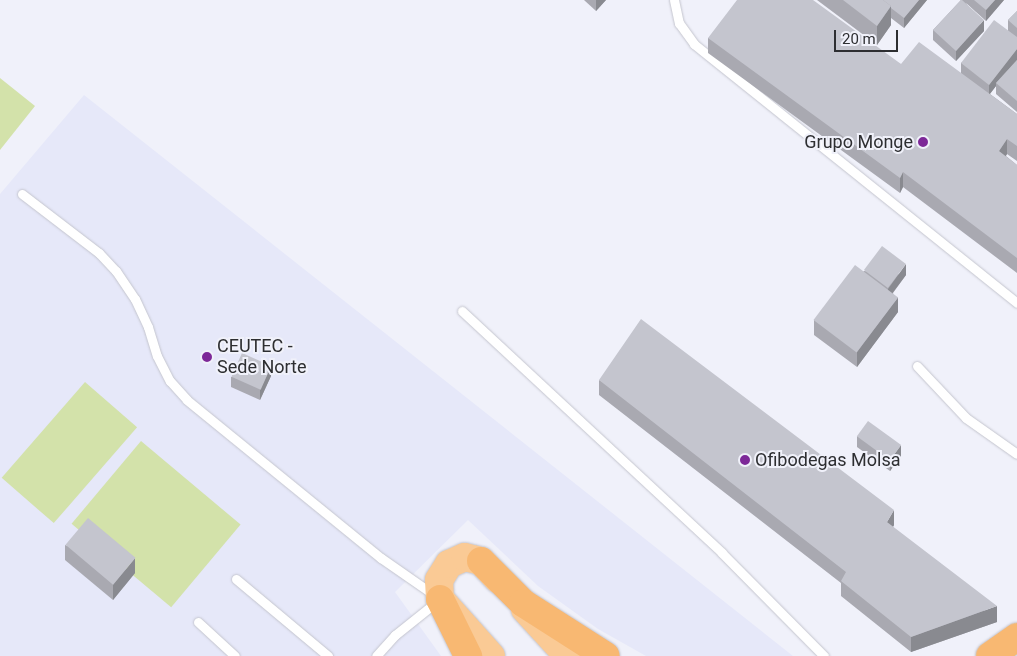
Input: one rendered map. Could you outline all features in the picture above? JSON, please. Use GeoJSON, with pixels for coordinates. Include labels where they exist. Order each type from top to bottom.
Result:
{"type":"FeatureCollection","features":[{"type":"Feature","properties":{"kind":"highway"},"geometry":{"type":"LineString","coordinates":[[481,560],[524,603],[606,656]]}},
{"type":"Feature","properties":{"kind":"highway"},"geometry":{"type":"LineString","coordinates":[[440,599],[468,656]]}},
{"type":"Feature","properties":{"kind":"highway"},"geometry":{"type":"LineString","coordinates":[[990,656],[1017,637]]}},
{"type":"Feature","properties":{"kind":"main road"},"geometry":{"type":"LineString","coordinates":[[491,656],[440,599],[439,580],[449,564],[465,556],[481,560],[568,656]]}},
{"type":"Feature","properties":{"kind":"lane"},"geometry":{"type":"LineString","coordinates":[[674,0],[679,23],[694,44],[1017,303]]}},
{"type":"Feature","properties":{"kind":"lane"},"geometry":{"type":"LineString","coordinates":[[22,194],[99,253],[116,271],[138,306],[148,327],[157,356],[170,381],[187,400],[381,558],[440,599],[395,635],[376,656]]}},
{"type":"Feature","properties":{"kind":"lane"},"geometry":{"type":"LineString","coordinates":[[462,312],[722,553],[824,656]]}},
{"type":"Feature","properties":{"kind":"lane"},"geometry":{"type":"LineString","coordinates":[[917,366],[966,418],[1017,454]]}},
{"type":"Feature","properties":{"kind":"lane"},"geometry":{"type":"LineString","coordinates":[[236,579],[328,656]]}},
{"type":"Feature","properties":{"kind":"lane"},"geometry":{"type":"LineString","coordinates":[[198,622],[235,656]]}},
{"type":"Feature","properties":{"kind":"shaded area","name":"CEUTEC - Sede Norte"},"geometry":{"type":"Polygon","coordinates":[[[84,95],[793,656],[646,656],[598,629],[538,586],[468,520],[395,592],[441,656],[0,656],[0,194],[84,95]]]}},
{"type":"Feature","properties":{"kind":"green space"},"geometry":{"type":"Polygon","coordinates":[[[0,78],[35,106],[0,150],[0,78]]]}},
{"type":"Feature","properties":{"kind":"green space"},"geometry":{"type":"Polygon","coordinates":[[[85,382],[137,427],[54,523],[2,478],[85,382]]]}},
{"type":"Feature","properties":{"kind":"green space"},"geometry":{"type":"Polygon","coordinates":[[[141,441],[241,525],[171,607],[72,524],[141,441]]]}},
{"type":"Feature","properties":{"kind":"building","name":"Grupo Monge"},"geometry":{"type":"Polygon","coordinates":[[[737,0],[813,0],[901,64],[919,42],[1017,114],[1017,146],[1007,139],[999,151],[1017,165],[1017,258],[903,172],[900,178],[708,38],[737,0]]]}},
{"type":"Feature","properties":{"kind":"building"},"geometry":{"type":"Polygon","coordinates":[[[843,0],[883,0],[891,6],[877,26],[843,0]]]}},
{"type":"Feature","properties":{"kind":"building"},"geometry":{"type":"Polygon","coordinates":[[[883,0],[919,0],[904,18],[883,0]]]}},
{"type":"Feature","properties":{"kind":"building"},"geometry":{"type":"Polygon","coordinates":[[[961,0],[984,20],[956,51],[933,30],[961,0]]]}},
{"type":"Feature","properties":{"kind":"building"},"geometry":{"type":"Polygon","coordinates":[[[974,0],[995,0],[986,10],[974,0]]]}},
{"type":"Feature","properties":{"kind":"building"},"geometry":{"type":"Polygon","coordinates":[[[1017,11],[1017,28],[1008,20],[1017,11]]]}},
{"type":"Feature","properties":{"kind":"building"},"geometry":{"type":"Polygon","coordinates":[[[994,20],[1017,37],[1017,49],[989,85],[961,63],[994,20]]]}},
{"type":"Feature","properties":{"kind":"building"},"geometry":{"type":"Polygon","coordinates":[[[1017,60],[1017,101],[996,83],[1017,60]]]}},
{"type":"Feature","properties":{"kind":"building"},"geometry":{"type":"Polygon","coordinates":[[[882,246],[906,264],[888,288],[864,270],[882,246]]]}},
{"type":"Feature","properties":{"kind":"building"},"geometry":{"type":"Polygon","coordinates":[[[855,265],[898,297],[857,353],[813,320],[855,265]]]}},
{"type":"Feature","properties":{"kind":"building","name":"Ofibodegas Molsa"},"geometry":{"type":"Polygon","coordinates":[[[641,319],[894,510],[887,522],[997,606],[911,637],[841,581],[846,572],[599,380],[641,319]]]}},
{"type":"Feature","properties":{"kind":"building"},"geometry":{"type":"Polygon","coordinates":[[[242,353],[271,366],[261,390],[231,377],[242,353]]]}},
{"type":"Feature","properties":{"kind":"building"},"geometry":{"type":"Polygon","coordinates":[[[868,421],[901,445],[890,460],[857,436],[868,421]]]}},
{"type":"Feature","properties":{"kind":"building"},"geometry":{"type":"Polygon","coordinates":[[[88,518],[135,558],[113,585],[66,545],[88,518]]]}},
{"type":"Feature","properties":{"kind":"place","name":"Grupo Monge"},"geometry":{"type":"Point","coordinates":[923,142]}},
{"type":"Feature","properties":{"kind":"place","name":"CEUTEC - Sede Norte"},"geometry":{"type":"Point","coordinates":[207,357]}},
{"type":"Feature","properties":{"kind":"place","name":"Ofibodegas Molsa"},"geometry":{"type":"Point","coordinates":[745,460]}}]}
